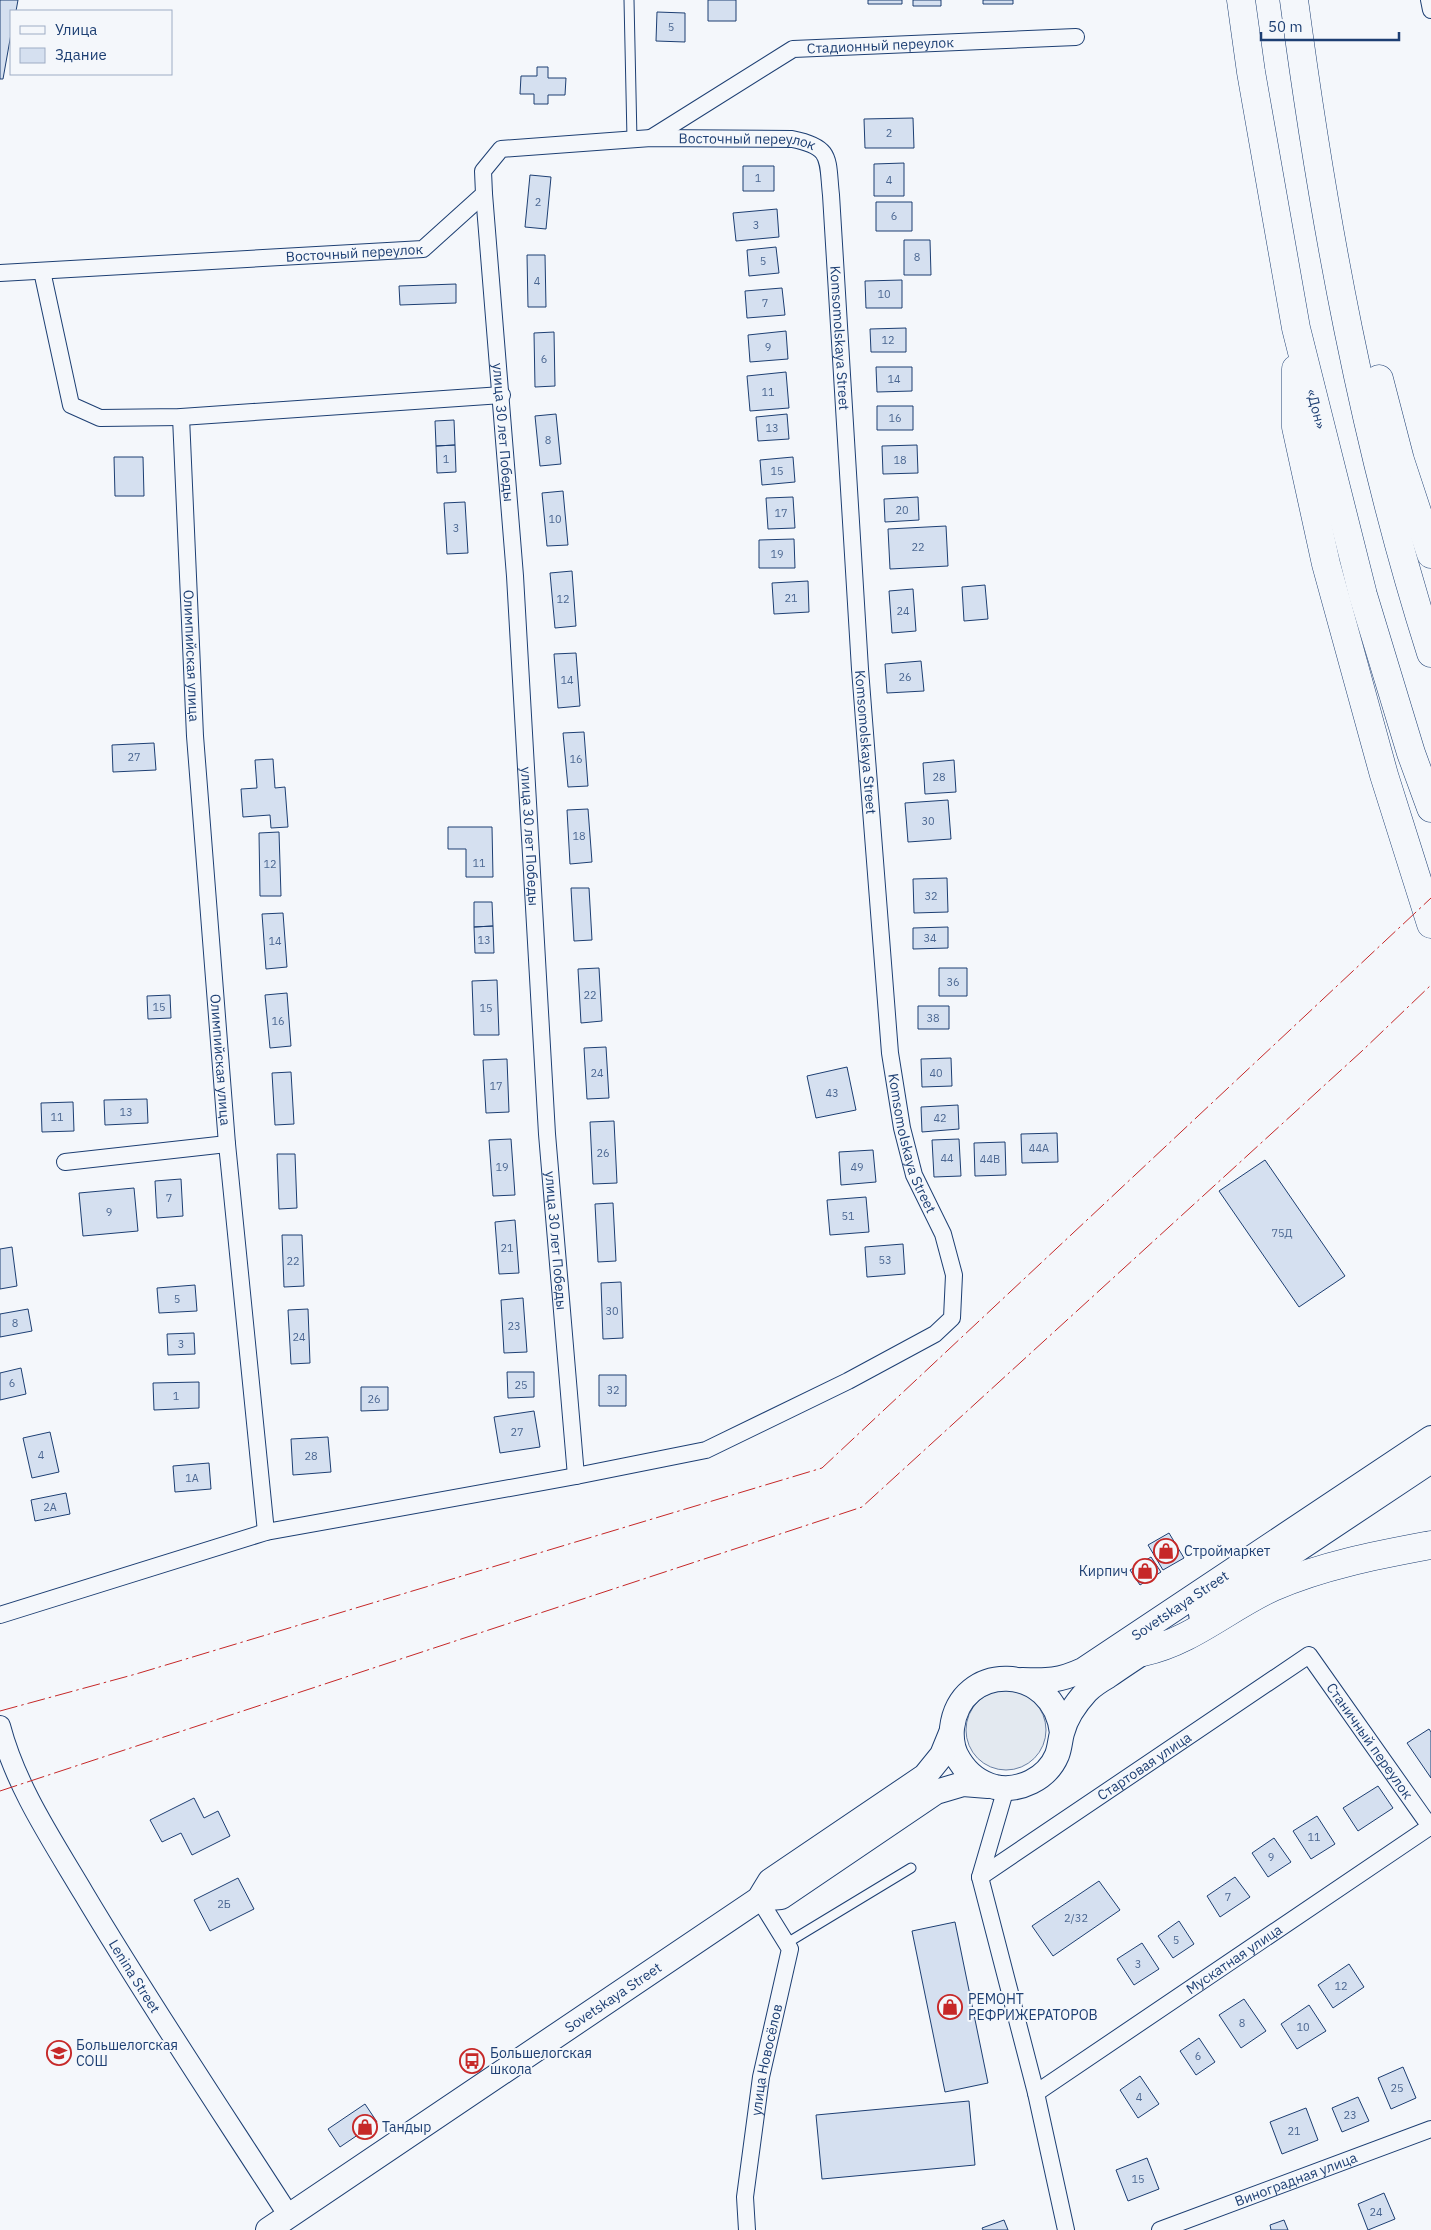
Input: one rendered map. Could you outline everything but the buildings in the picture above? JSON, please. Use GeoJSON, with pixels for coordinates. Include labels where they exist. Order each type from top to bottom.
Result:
{"type":"FeatureCollection","features":[{"type":"Feature","properties":{"kind":"highway","name":"«Дон»"},"geometry":{"type":"LineString","coordinates":[[1241,0],[1251,72],[1296,328],[1363,595],[1411,752],[1431,808]]}},
{"type":"Feature","properties":{"kind":"highway"},"geometry":{"type":"LineString","coordinates":[[1295,0],[1322,88],[1347,229],[1386,409],[1429,554]]}},
{"type":"Feature","properties":{"kind":"highway"},"geometry":{"type":"LineString","coordinates":[[1295,0],[1332,244],[1370,427],[1431,653]]}},
{"type":"Feature","properties":{"kind":"highway"},"geometry":{"type":"LineString","coordinates":[[1296,328],[1296,427],[1326,564],[1384,774],[1431,924]]}},
{"type":"Feature","properties":{"kind":"highway"},"geometry":{"type":"LineString","coordinates":[[1143,1652],[1165,1648],[1271,1588],[1313,1572],[1379,1555],[1431,1545]]}},
{"type":"Feature","properties":{"kind":"main road","name":"Sovetskaya Street"},"geometry":{"type":"LineString","coordinates":[[1019,1680],[1050,1681],[1064,1679],[1082,1670],[1431,1438]]}},
{"type":"Feature","properties":{"kind":"main road","name":"Sovetskaya Street"},"geometry":{"type":"LineString","coordinates":[[1062,1733],[1071,1711],[1088,1689],[1431,1461]]}},
{"type":"Feature","properties":{"kind":"main road"},"geometry":{"type":"LineString","coordinates":[[994,1680],[1019,1680],[1041,1690],[1050,1699],[1058,1715],[1062,1733],[1056,1757],[1041,1776],[1019,1787],[1000,1787],[972,1776],[964,1767],[955,1751],[951,1733],[957,1709],[972,1690],[994,1680]]}},
{"type":"Feature","properties":{"kind":"main road","name":"Sovetskaya Street"},"geometry":{"type":"LineString","coordinates":[[268,2230],[759,1899],[770,1881],[925,1776],[942,1755],[951,1733]]}},
{"type":"Feature","properties":{"kind":"main road","name":"Sovetskaya Street"},"geometry":{"type":"LineString","coordinates":[[759,1899],[781,1897],[936,1792],[963,1784],[1000,1787]]}},
{"type":"Feature","properties":{"kind":"street"},"geometry":{"type":"LineString","coordinates":[[1429,0],[1431,10]]}},
{"type":"Feature","properties":{"kind":"street","name":"Стадионный переулок"},"geometry":{"type":"LineString","coordinates":[[650,138],[793,49],[1076,37]]}},
{"type":"Feature","properties":{"kind":"street","name":"Восточный переулок"},"geometry":{"type":"LineString","coordinates":[[0,273],[423,249],[484,194],[484,171],[500,149],[650,138],[792,139],[814,144],[826,156]]}},
{"type":"Feature","properties":{"kind":"street","name":"Komsomolskaya Street"},"geometry":{"type":"LineString","coordinates":[[576,1476],[706,1450],[848,1381],[935,1334],[952,1318],[954,1275],[943,1234],[914,1175],[902,1128],[890,1053],[859,659],[831,195],[826,156]]}},
{"type":"Feature","properties":{"kind":"street","name":"улица 30 лет Победы"},"geometry":{"type":"LineString","coordinates":[[484,194],[502,395],[516,596],[547,1134],[576,1476]]}},
{"type":"Feature","properties":{"kind":"street"},"geometry":{"type":"LineString","coordinates":[[42,271],[71,405],[100,418],[181,416],[502,395]]}},
{"type":"Feature","properties":{"kind":"street","name":"Олимпийская улица"},"geometry":{"type":"LineString","coordinates":[[181,416],[195,736],[227,1144],[266,1532]]}},
{"type":"Feature","properties":{"kind":"street","name":"Олимпийская улица"},"geometry":{"type":"LineString","coordinates":[[65,1162],[227,1144]]}},
{"type":"Feature","properties":{"kind":"street"},"geometry":{"type":"LineString","coordinates":[[0,1615],[266,1532],[576,1476]]}},
{"type":"Feature","properties":{"kind":"street","name":"Станичный переулок"},"geometry":{"type":"LineString","coordinates":[[1309,1655],[1431,1827]]}},
{"type":"Feature","properties":{"kind":"street","name":"Стартовая улица"},"geometry":{"type":"LineString","coordinates":[[980,1878],[1309,1655]]}},
{"type":"Feature","properties":{"kind":"street","name":"Lenina Street"},"geometry":{"type":"LineString","coordinates":[[0,1726],[6,1764],[128,1967],[289,2216]]}},
{"type":"Feature","properties":{"kind":"street"},"geometry":{"type":"LineString","coordinates":[[1000,1787],[980,1878],[1036,2093],[1066,2230]]}},
{"type":"Feature","properties":{"kind":"street","name":"Мускатная улица"},"geometry":{"type":"LineString","coordinates":[[1036,2093],[1431,1827]]}},
{"type":"Feature","properties":{"kind":"street"},"geometry":{"type":"LineString","coordinates":[[759,1899],[787,1942]]}},
{"type":"Feature","properties":{"kind":"street","name":"улица Новосёлов"},"geometry":{"type":"LineString","coordinates":[[747,2230],[746,2197],[761,2077],[790,1949],[787,1942]]}},
{"type":"Feature","properties":{"kind":"street","name":"Виноградная улица"},"geometry":{"type":"LineString","coordinates":[[1160,2230],[1431,2129]]}},
{"type":"Feature","properties":{"kind":"lane"},"geometry":{"type":"LineString","coordinates":[[629,0],[632,140]]}},
{"type":"Feature","properties":{"kind":"lane"},"geometry":{"type":"LineString","coordinates":[[787,1942],[911,1868]]}},
{"type":"Feature","properties":{"kind":"shaded area"},"geometry":{"type":"Polygon","coordinates":[[[1006,1690],[1021,1693],[1034,1702],[1043,1715],[1046,1730],[1043,1745],[1034,1758],[1021,1767],[1006,1770],[991,1767],[978,1758],[969,1745],[966,1730],[969,1715],[978,1702],[991,1693],[1006,1690]]]}},
{"type":"Feature","properties":{"kind":"power"},"geometry":{"type":"LineString","coordinates":[[0,1711],[136,1674],[822,1468],[1431,898]]}},
{"type":"Feature","properties":{"kind":"power"},"geometry":{"type":"LineString","coordinates":[[0,1791],[862,1507],[1362,1051],[1431,985]]}},
{"type":"Feature","properties":{"kind":"place","name":"Строймаркет"},"geometry":{"type":"Point","coordinates":[1166,1551]}},
{"type":"Feature","properties":{"kind":"place","name":"Кирпич"},"geometry":{"type":"Point","coordinates":[1145,1571]}},
{"type":"Feature","properties":{"kind":"place","name":"РЕМОНТ РЕФРИЖЕРАТОРОВ"},"geometry":{"type":"Point","coordinates":[950,2007]}},
{"type":"Feature","properties":{"kind":"place","name":"Большелогская СОШ"},"geometry":{"type":"Point","coordinates":[59,2053]}},
{"type":"Feature","properties":{"kind":"place","name":"Большелогская школа"},"geometry":{"type":"Point","coordinates":[472,2061]}},
{"type":"Feature","properties":{"kind":"place","name":"Тандыр"},"geometry":{"type":"Point","coordinates":[365,2127]}}]}
